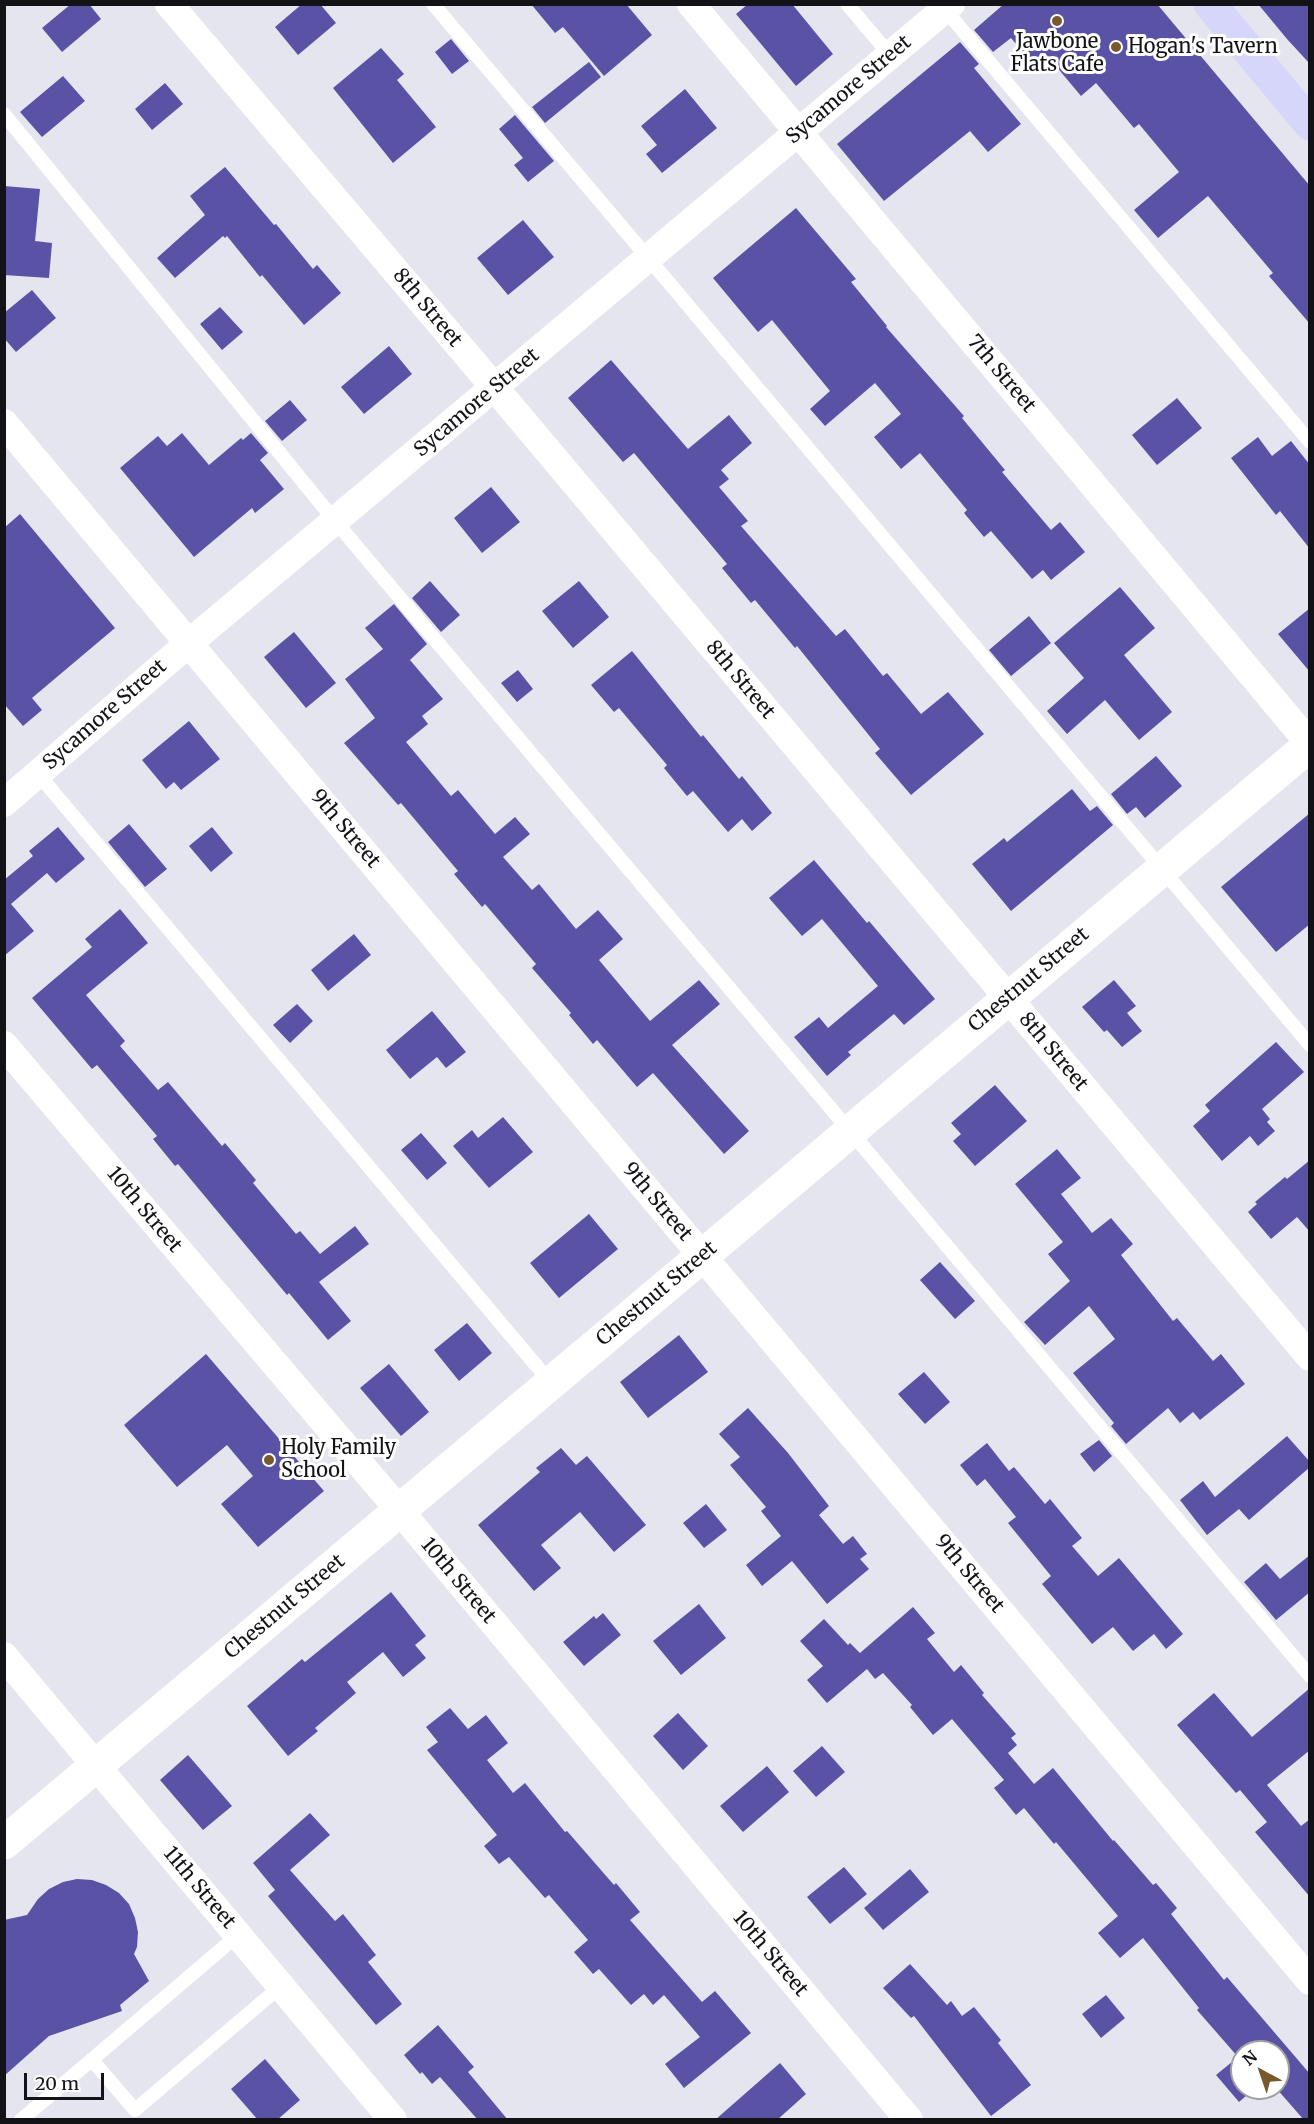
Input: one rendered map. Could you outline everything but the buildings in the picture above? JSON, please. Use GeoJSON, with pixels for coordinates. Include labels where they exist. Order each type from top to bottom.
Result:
{"type":"FeatureCollection","features":[{"type":"Feature","properties":{"kind":"main road"},"geometry":{"type":"LineString","coordinates":[[1210,4],[1310,124]]}},
{"type":"Feature","properties":{"kind":"street","name":"8th Street"},"geometry":{"type":"LineString","coordinates":[[169,4],[1310,1357]]}},
{"type":"Feature","properties":{"kind":"street","name":"7th Street"},"geometry":{"type":"LineString","coordinates":[[691,4],[1310,744]]}},
{"type":"Feature","properties":{"kind":"street","name":"Sycamore Street"},"geometry":{"type":"LineString","coordinates":[[4,802],[189,642],[891,56],[946,6]]}},
{"type":"Feature","properties":{"kind":"street","name":"9th Street"},"geometry":{"type":"LineString","coordinates":[[4,423],[1310,1981]]}},
{"type":"Feature","properties":{"kind":"street","name":"Chestnut Street"},"geometry":{"type":"LineString","coordinates":[[4,1843],[1310,744]]}},
{"type":"Feature","properties":{"kind":"street","name":"10th Street"},"geometry":{"type":"LineString","coordinates":[[4,1045],[400,1511],[909,2120]]}},
{"type":"Feature","properties":{"kind":"street","name":"11th Street"},"geometry":{"type":"LineString","coordinates":[[4,1656],[393,2120]]}},
{"type":"Feature","properties":{"kind":"lane"},"geometry":{"type":"LineString","coordinates":[[433,4],[1310,1045]]}},
{"type":"Feature","properties":{"kind":"lane"},"geometry":{"type":"LineString","coordinates":[[847,4],[891,56]]}},
{"type":"Feature","properties":{"kind":"lane"},"geometry":{"type":"LineString","coordinates":[[946,6],[1310,442]]}},
{"type":"Feature","properties":{"kind":"lane"},"geometry":{"type":"LineString","coordinates":[[4,114],[335,521],[1310,1676]]}},
{"type":"Feature","properties":{"kind":"lane"},"geometry":{"type":"LineString","coordinates":[[38,774],[551,1383]]}},
{"type":"Feature","properties":{"kind":"lane"},"geometry":{"type":"LineString","coordinates":[[21,2120],[238,1935]]}},
{"type":"Feature","properties":{"kind":"lane"},"geometry":{"type":"LineString","coordinates":[[92,2060],[135,2110],[281,1986]]}},
{"type":"Feature","properties":{"kind":"place","name":"Jawbone Flats Cafe"},"geometry":{"type":"Point","coordinates":[1057,21]}},
{"type":"Feature","properties":{"kind":"place","name":"Hogan's Tavern"},"geometry":{"type":"Point","coordinates":[1116,47]}},
{"type":"Feature","properties":{"kind":"place","name":"Holy Family School"},"geometry":{"type":"Point","coordinates":[269,1460]}}]}
